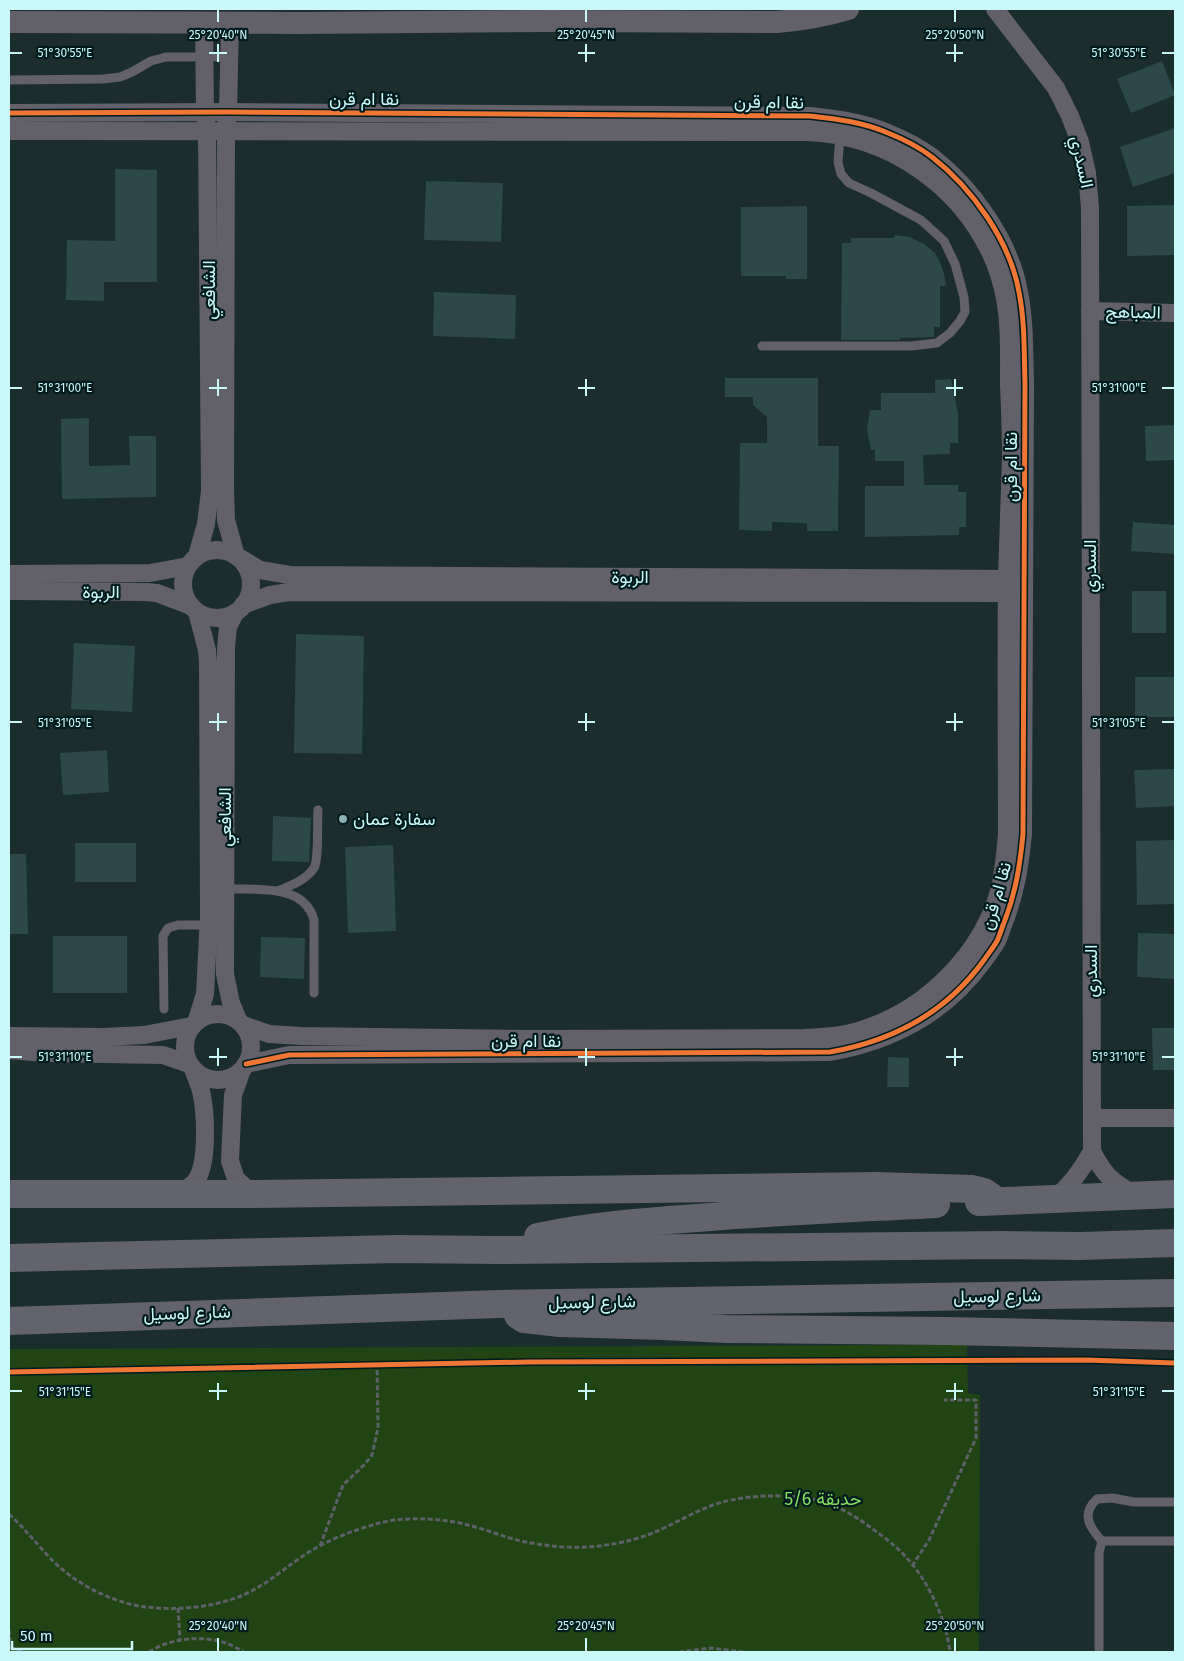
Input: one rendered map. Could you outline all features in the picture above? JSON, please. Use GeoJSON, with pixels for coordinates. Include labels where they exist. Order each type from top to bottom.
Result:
{"type":"FeatureCollection","features":[{"type":"Feature","properties":{"kind":"highway"},"geometry":{"type":"LineString","coordinates":[[9,1194],[254,1194],[876,1186],[972,1189],[984,1192],[997,1201]]}},
{"type":"Feature","properties":{"kind":"highway"},"geometry":{"type":"LineString","coordinates":[[498,1250],[526,1240],[568,1231],[636,1222],[778,1212],[1175,1194]]}},
{"type":"Feature","properties":{"kind":"highway"},"geometry":{"type":"LineString","coordinates":[[9,1258],[396,1249],[1080,1246],[1175,1243]]}},
{"type":"Feature","properties":{"kind":"highway","name":"شارع لوسيل"},"geometry":{"type":"LineString","coordinates":[[9,1320],[500,1304],[1175,1293]]}},
{"type":"Feature","properties":{"kind":"highway"},"geometry":{"type":"LineString","coordinates":[[500,1304],[524,1319],[560,1323],[726,1329],[1175,1336]]}},
{"type":"Feature","properties":{"kind":"street"},"geometry":{"type":"LineString","coordinates":[[14,17],[204,23],[555,15],[799,21],[830,15],[848,9]]}},
{"type":"Feature","properties":{"kind":"street","name":"السدري"},"geometry":{"type":"LineString","coordinates":[[995,9],[1056,88],[1080,142],[1087,174],[1090,208],[1092,1151],[1104,1173],[1112,1181],[1136,1196]]}},
{"type":"Feature","properties":{"kind":"street","name":"الشافعي"},"geometry":{"type":"LineString","coordinates":[[192,561],[206,524],[210,492],[207,132],[204,23]]}},
{"type":"Feature","properties":{"kind":"street","name":"الشافعي"},"geometry":{"type":"LineString","coordinates":[[230,23],[226,131],[225,489],[226,520],[238,557]]}},
{"type":"Feature","properties":{"kind":"street","name":"نقا ام قرن"},"geometry":{"type":"LineString","coordinates":[[9,113],[228,112],[810,116],[855,122],[888,133],[923,151],[958,182],[989,220],[1005,249],[1019,290],[1023,320],[1025,374],[1007,835],[1004,868],[986,924],[962,961],[934,989],[910,1008],[861,1030],[832,1036],[805,1038],[523,1039],[301,1036],[269,1034],[241,1022]]}},
{"type":"Feature","properties":{"kind":"street","name":"نقا ام قرن"},"geometry":{"type":"LineString","coordinates":[[9,131],[807,132],[840,134],[886,149],[906,160],[943,187],[974,224],[995,262],[1003,286],[1008,311],[1024,834],[1017,884],[1012,902],[997,941],[976,971],[933,1012],[895,1034],[872,1043],[830,1052],[288,1056],[244,1067]]}},
{"type":"Feature","properties":{"kind":"street","name":"المباهج"},"geometry":{"type":"LineString","coordinates":[[1090,311],[1175,313]]}},
{"type":"Feature","properties":{"kind":"street"},"geometry":{"type":"LineString","coordinates":[[216,550],[226,551],[238,557],[246,566],[251,586],[248,596],[239,609],[226,617],[216,618],[206,616],[194,609],[185,597],[182,586],[183,576],[192,561],[206,551],[216,550]]}},
{"type":"Feature","properties":{"kind":"street","name":"الربوة"},"geometry":{"type":"LineString","coordinates":[[238,557],[260,570],[290,575],[1016,586]]}},
{"type":"Feature","properties":{"kind":"street","name":"الربوة"},"geometry":{"type":"LineString","coordinates":[[9,574],[150,573],[192,561]]}},
{"type":"Feature","properties":{"kind":"street","name":"الربوة"},"geometry":{"type":"LineString","coordinates":[[239,609],[270,595],[288,592],[1016,586]]}},
{"type":"Feature","properties":{"kind":"street","name":"الربوة"},"geometry":{"type":"LineString","coordinates":[[9,591],[147,592],[157,593],[194,609]]}},
{"type":"Feature","properties":{"kind":"street","name":"الشافعي"},"geometry":{"type":"LineString","coordinates":[[194,609],[207,650],[208,662],[209,925],[205,994],[194,1023]]}},
{"type":"Feature","properties":{"kind":"street","name":"الشافعي"},"geometry":{"type":"LineString","coordinates":[[239,609],[228,627],[226,648],[225,974],[231,1004],[241,1022]]}},
{"type":"Feature","properties":{"kind":"street"},"geometry":{"type":"LineString","coordinates":[[179,1193],[193,1184],[198,1178],[203,1162],[204,1112],[200,1091],[185,1054],[186,1034],[194,1023],[204,1016],[222,1013],[241,1022],[251,1044],[250,1054],[233,1094],[230,1161],[236,1179],[254,1194]]}},
{"type":"Feature","properties":{"kind":"street"},"geometry":{"type":"LineString","coordinates":[[9,1036],[111,1036],[159,1033],[194,1023]]}},
{"type":"Feature","properties":{"kind":"street"},"geometry":{"type":"LineString","coordinates":[[9,1050],[45,1053],[163,1055],[191,1067],[208,1079],[217,1080],[234,1076],[244,1067]]}},
{"type":"Feature","properties":{"kind":"street"},"geometry":{"type":"LineString","coordinates":[[1092,1118],[1175,1118]]}},
{"type":"Feature","properties":{"kind":"street"},"geometry":{"type":"LineString","coordinates":[[1054,1199],[1068,1188],[1085,1165],[1092,1151]]}},
{"type":"Feature","properties":{"kind":"lane"},"geometry":{"type":"LineString","coordinates":[[9,80],[104,79],[120,77],[151,61],[166,57],[230,57]]}},
{"type":"Feature","properties":{"kind":"lane"},"geometry":{"type":"LineString","coordinates":[[762,346],[910,346],[937,343],[950,333],[965,312],[964,297],[955,264],[944,241],[921,220],[849,183],[840,174],[838,162],[840,134]]}},
{"type":"Feature","properties":{"kind":"lane"},"geometry":{"type":"LineString","coordinates":[[277,891],[295,884],[314,869],[318,810]]}},
{"type":"Feature","properties":{"kind":"lane"},"geometry":{"type":"LineString","coordinates":[[225,889],[277,891],[299,898],[307,904],[314,920],[314,993]]}},
{"type":"Feature","properties":{"kind":"lane"},"geometry":{"type":"LineString","coordinates":[[164,1009],[163,936],[168,928],[178,925],[209,925]]}},
{"type":"Feature","properties":{"kind":"lane"},"geometry":{"type":"LineString","coordinates":[[1175,1502],[1134,1502],[1112,1498],[1097,1498],[1088,1511],[1088,1519],[1094,1532],[1102,1541],[1175,1541]]}},
{"type":"Feature","properties":{"kind":"lane"},"geometry":{"type":"LineString","coordinates":[[1099,1652],[1099,1552],[1102,1541]]}},
{"type":"Feature","properties":{"kind":"path"},"geometry":{"type":"LineString","coordinates":[[319,1547],[343,1485],[372,1455],[378,1428],[377,1364]]}},
{"type":"Feature","properties":{"kind":"path"},"geometry":{"type":"LineString","coordinates":[[367,1365],[386,1364]]}},
{"type":"Feature","properties":{"kind":"path"},"geometry":{"type":"LineString","coordinates":[[912,1566],[929,1540],[976,1438],[976,1400],[944,1400]]}},
{"type":"Feature","properties":{"kind":"path"},"geometry":{"type":"LineString","coordinates":[[9,1514],[31,1535],[51,1559],[71,1577],[103,1595],[126,1603],[146,1607],[178,1608],[196,1607],[236,1597],[256,1589],[309,1552],[345,1535],[378,1523],[401,1520],[440,1520],[465,1524],[525,1542],[558,1547],[588,1547],[634,1539],[654,1533],[689,1515],[720,1503],[776,1496],[802,1498],[826,1503],[850,1514],[883,1536],[903,1553],[929,1589],[942,1619],[950,1652]]}},
{"type":"Feature","properties":{"kind":"path"},"geometry":{"type":"LineString","coordinates":[[178,1608],[180,1640]]}},
{"type":"Feature","properties":{"kind":"path"},"geometry":{"type":"LineString","coordinates":[[9,1630],[9,1647],[24,1652]]}},
{"type":"Feature","properties":{"kind":"path"},"geometry":{"type":"LineString","coordinates":[[149,1652],[158,1646],[180,1640],[204,1639],[226,1643],[244,1652]]}},
{"type":"Feature","properties":{"kind":"path"},"geometry":{"type":"LineString","coordinates":[[679,1652],[711,1648],[744,1652]]}},
{"type":"Feature","properties":{"kind":"green space","name":"حديقة 5/6"},"geometry":{"type":"Polygon","coordinates":[[[967,1345],[968,1393],[980,1395],[979,1652],[9,1652],[9,1349],[967,1345]]]}},
{"type":"Feature","properties":{"kind":"building"},"geometry":{"type":"Polygon","coordinates":[[[1162,61],[1175,95],[1131,113],[1117,79],[1162,61]]]}},
{"type":"Feature","properties":{"kind":"building"},"geometry":{"type":"Polygon","coordinates":[[[1175,128],[1175,173],[1133,187],[1120,147],[1175,128]]]}},
{"type":"Feature","properties":{"kind":"building"},"geometry":{"type":"Polygon","coordinates":[[[115,169],[157,170],[157,282],[104,282],[104,301],[66,300],[67,240],[115,241],[115,169]]]}},
{"type":"Feature","properties":{"kind":"building"},"geometry":{"type":"Polygon","coordinates":[[[426,181],[503,183],[501,242],[424,240],[426,181]]]}},
{"type":"Feature","properties":{"kind":"building"},"geometry":{"type":"Polygon","coordinates":[[[1175,205],[1175,255],[1127,256],[1127,206],[1175,205]]]}},
{"type":"Feature","properties":{"kind":"building"},"geometry":{"type":"Polygon","coordinates":[[[807,206],[807,279],[786,279],[786,276],[741,276],[741,207],[807,206]]]}},
{"type":"Feature","properties":{"kind":"building"},"geometry":{"type":"Polygon","coordinates":[[[895,235],[909,237],[924,244],[935,253],[939,260],[946,286],[940,286],[940,327],[934,327],[934,337],[900,338],[900,340],[841,340],[842,243],[851,243],[851,238],[894,238],[895,235]]]}},
{"type":"Feature","properties":{"kind":"building"},"geometry":{"type":"Polygon","coordinates":[[[434,292],[516,295],[515,339],[433,336],[434,292]]]}},
{"type":"Feature","properties":{"kind":"building"},"geometry":{"type":"Polygon","coordinates":[[[725,378],[818,378],[818,446],[839,446],[838,531],[807,531],[807,523],[772,522],[772,531],[739,530],[740,443],[767,443],[767,417],[753,405],[753,397],[725,397],[725,378]]]}},
{"type":"Feature","properties":{"kind":"building"},"geometry":{"type":"Polygon","coordinates":[[[951,379],[958,413],[958,443],[950,443],[950,454],[923,455],[924,485],[958,485],[958,492],[966,492],[966,527],[959,527],[959,535],[865,537],[865,486],[904,486],[904,461],[875,461],[875,450],[871,450],[867,429],[870,410],[881,410],[881,393],[935,393],[935,380],[951,379]]]}},
{"type":"Feature","properties":{"kind":"building"},"geometry":{"type":"Polygon","coordinates":[[[89,418],[89,466],[130,465],[129,436],[156,436],[156,497],[62,499],[61,419],[89,418]]]}},
{"type":"Feature","properties":{"kind":"building"},"geometry":{"type":"Polygon","coordinates":[[[1175,425],[1175,460],[1146,461],[1145,426],[1175,425]]]}},
{"type":"Feature","properties":{"kind":"building"},"geometry":{"type":"Polygon","coordinates":[[[1133,522],[1175,525],[1175,554],[1131,551],[1133,522]]]}},
{"type":"Feature","properties":{"kind":"building"},"geometry":{"type":"Polygon","coordinates":[[[1132,591],[1166,591],[1166,633],[1132,633],[1132,591]]]}},
{"type":"Feature","properties":{"kind":"building"},"geometry":{"type":"Polygon","coordinates":[[[296,634],[364,636],[362,754],[294,753],[296,634]]]}},
{"type":"Feature","properties":{"kind":"building"},"geometry":{"type":"Polygon","coordinates":[[[74,643],[135,646],[132,712],[71,709],[74,643]]]}},
{"type":"Feature","properties":{"kind":"building"},"geometry":{"type":"Polygon","coordinates":[[[1135,677],[1175,677],[1175,717],[1135,717],[1135,677]]]}},
{"type":"Feature","properties":{"kind":"building"},"geometry":{"type":"Polygon","coordinates":[[[107,750],[109,792],[63,795],[60,753],[107,750]]]}},
{"type":"Feature","properties":{"kind":"building"},"geometry":{"type":"Polygon","coordinates":[[[1175,769],[1175,806],[1136,808],[1134,770],[1175,769]]]}},
{"type":"Feature","properties":{"kind":"building"},"geometry":{"type":"Polygon","coordinates":[[[273,816],[311,818],[309,862],[272,861],[273,816]]]}},
{"type":"Feature","properties":{"kind":"building"},"geometry":{"type":"Polygon","coordinates":[[[1175,840],[1175,904],[1137,905],[1136,841],[1175,840]]]}},
{"type":"Feature","properties":{"kind":"building"},"geometry":{"type":"Polygon","coordinates":[[[75,843],[136,843],[136,882],[75,882],[75,843]]]}},
{"type":"Feature","properties":{"kind":"building"},"geometry":{"type":"Polygon","coordinates":[[[393,845],[396,931],[348,933],[345,847],[393,845]]]}},
{"type":"Feature","properties":{"kind":"building"},"geometry":{"type":"Polygon","coordinates":[[[9,854],[26,854],[28,934],[9,934],[9,854]]]}},
{"type":"Feature","properties":{"kind":"building"},"geometry":{"type":"Polygon","coordinates":[[[1138,933],[1175,934],[1175,979],[1137,977],[1138,933]]]}},
{"type":"Feature","properties":{"kind":"building"},"geometry":{"type":"Polygon","coordinates":[[[53,936],[127,936],[127,993],[53,993],[53,936]]]}},
{"type":"Feature","properties":{"kind":"building"},"geometry":{"type":"Polygon","coordinates":[[[261,937],[305,938],[304,979],[260,977],[261,937]]]}},
{"type":"Feature","properties":{"kind":"building"},"geometry":{"type":"Polygon","coordinates":[[[1152,1028],[1175,1028],[1175,1070],[1153,1070],[1152,1028]]]}},
{"type":"Feature","properties":{"kind":"building"},"geometry":{"type":"Polygon","coordinates":[[[888,1057],[909,1058],[909,1087],[887,1087],[888,1057]]]}},
{"type":"Feature","properties":{"kind":"cycle path"},"geometry":{"type":"LineString","coordinates":[[9,113],[228,112],[810,116],[840,120],[879,129],[899,138],[927,153],[947,170],[975,200],[998,235],[1007,254],[1019,292],[1024,338],[1025,383],[1023,834],[1015,888],[997,941],[969,979],[953,995],[935,1010],[896,1032],[853,1047],[830,1052],[289,1055],[246,1064]]}},
{"type":"Feature","properties":{"kind":"cycle path"},"geometry":{"type":"LineString","coordinates":[[9,1372],[529,1362],[1086,1360],[1175,1363]]}},
{"type":"Feature","properties":{"kind":"place","name":"سفارة عمان"},"geometry":{"type":"Point","coordinates":[343,819]}}]}
